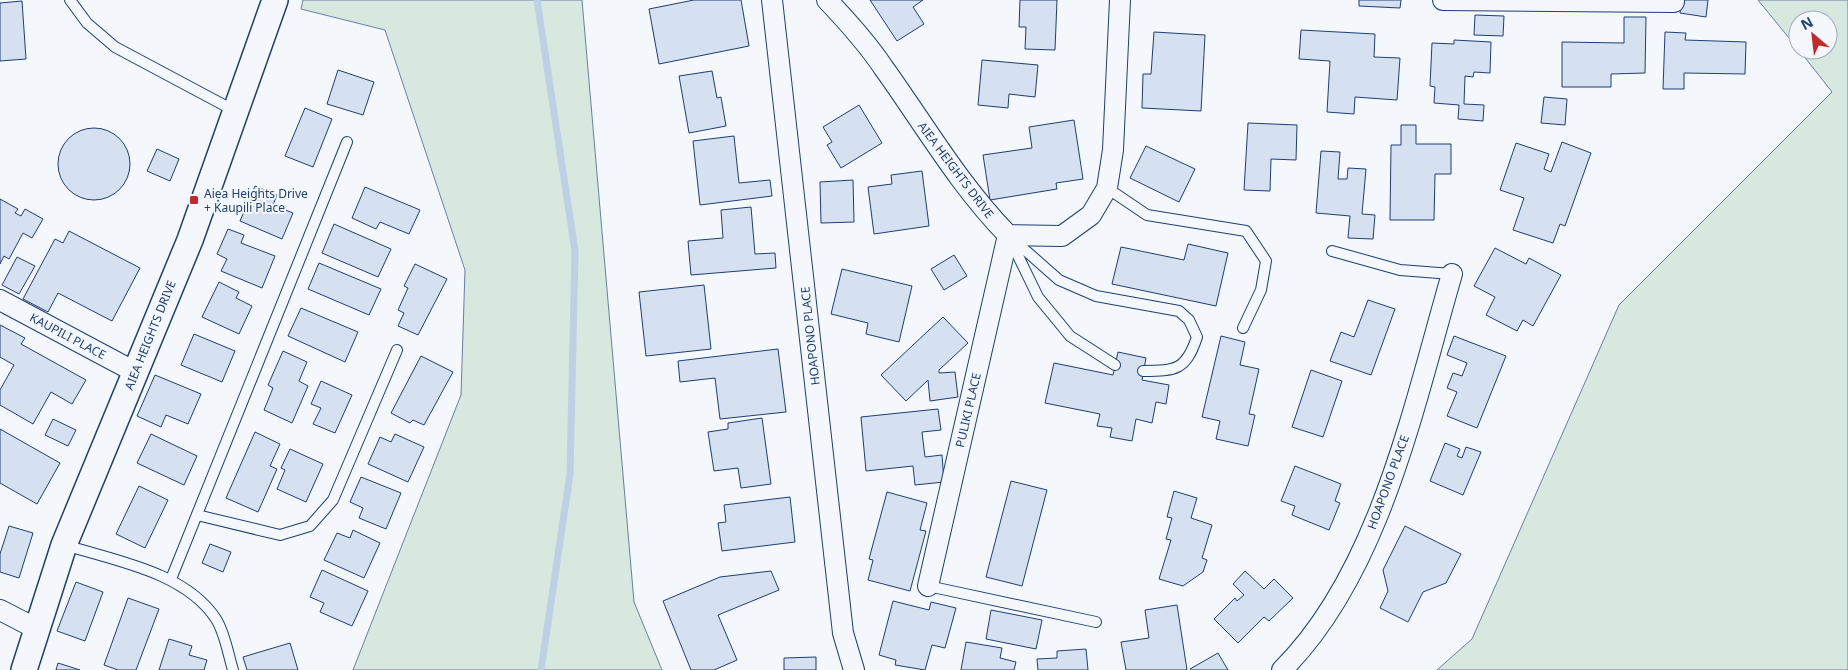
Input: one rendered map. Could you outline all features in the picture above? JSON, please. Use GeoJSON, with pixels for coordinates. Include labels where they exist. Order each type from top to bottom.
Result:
{"type":"FeatureCollection","features":[{"type":"Feature","properties":{"kind":"street","name":"AIEA HEIGHTS DRIVE"},"geometry":{"type":"LineString","coordinates":[[24,670],[64,545],[190,240],[275,0]]}},
{"type":"Feature","properties":{"kind":"street","name":"HOAPONO PLACE"},"geometry":{"type":"LineString","coordinates":[[772,0],[843,633],[854,670]]}},
{"type":"Feature","properties":{"kind":"street","name":"AIEA HEIGHTS DRIVE"},"geometry":{"type":"LineString","coordinates":[[827,0],[883,66],[921,124],[984,210],[1008,235]]}},
{"type":"Feature","properties":{"kind":"street"},"geometry":{"type":"LineString","coordinates":[[1008,235],[1062,236],[1091,215],[1107,188],[1113,150],[1120,0]]}},
{"type":"Feature","properties":{"kind":"street"},"geometry":{"type":"LineString","coordinates":[[1443,0],[1674,2]]}},
{"type":"Feature","properties":{"kind":"street","name":"PULIKI PLACE"},"geometry":{"type":"LineString","coordinates":[[928,586],[1008,235]]}},
{"type":"Feature","properties":{"kind":"street","name":"HOAPONO PLACE"},"geometry":{"type":"LineString","coordinates":[[1282,670],[1300,652],[1335,605],[1359,560],[1398,458],[1452,274]]}},
{"type":"Feature","properties":{"kind":"street","name":"KAUPILI PLACE"},"geometry":{"type":"LineString","coordinates":[[0,300],[135,372]]}},
{"type":"Feature","properties":{"kind":"street"},"geometry":{"type":"LineString","coordinates":[[0,610],[37,629]]}},
{"type":"Feature","properties":{"kind":"lane"},"geometry":{"type":"LineString","coordinates":[[70,0],[87,23],[115,47],[236,111]]}},
{"type":"Feature","properties":{"kind":"lane"},"geometry":{"type":"LineString","coordinates":[[171,579],[347,142]]}},
{"type":"Feature","properties":{"kind":"lane"},"geometry":{"type":"LineString","coordinates":[[1107,188],[1147,215],[1246,231],[1266,261],[1261,290],[1244,328]]}},
{"type":"Feature","properties":{"kind":"lane"},"geometry":{"type":"LineString","coordinates":[[1008,235],[1038,297],[1070,336],[1115,364]]}},
{"type":"Feature","properties":{"kind":"lane"},"geometry":{"type":"LineString","coordinates":[[1008,235],[1059,280],[1096,296],[1179,311],[1189,320],[1197,337],[1192,353],[1184,364],[1169,371],[1144,371]]}},
{"type":"Feature","properties":{"kind":"lane"},"geometry":{"type":"LineString","coordinates":[[1332,251],[1400,270],[1452,274]]}},
{"type":"Feature","properties":{"kind":"lane"},"geometry":{"type":"LineString","coordinates":[[197,515],[280,535],[310,526],[333,500],[397,350]]}},
{"type":"Feature","properties":{"kind":"lane"},"geometry":{"type":"LineString","coordinates":[[64,545],[171,579],[200,599],[217,621],[234,670]]}},
{"type":"Feature","properties":{"kind":"lane"},"geometry":{"type":"LineString","coordinates":[[928,586],[1096,622]]}},
{"type":"Feature","properties":{"kind":"shaded area"},"geometry":{"type":"Polygon","coordinates":[[[303,0],[582,0],[634,602],[662,670],[353,670],[461,395],[465,270],[385,30],[301,9],[303,0]]]}},
{"type":"Feature","properties":{"kind":"shaded area"},"geometry":{"type":"Polygon","coordinates":[[[1758,0],[1848,0],[1848,670],[1437,670],[1472,639],[1619,305],[1832,92],[1807,60],[1838,60],[1838,10],[1788,10],[1788,37],[1758,0]]]}},
{"type":"Feature","properties":{"kind":"building"},"geometry":{"type":"Polygon","coordinates":[[[694,0],[741,0],[749,46],[659,64],[649,9],[694,0]]]}},
{"type":"Feature","properties":{"kind":"building"},"geometry":{"type":"Polygon","coordinates":[[[870,0],[923,0],[913,7],[924,24],[897,41],[870,0]]]}},
{"type":"Feature","properties":{"kind":"building"},"geometry":{"type":"Polygon","coordinates":[[[1020,0],[1057,0],[1055,50],[1025,49],[1026,27],[1019,27],[1020,0]]]}},
{"type":"Feature","properties":{"kind":"building"},"geometry":{"type":"Polygon","coordinates":[[[1359,0],[1401,0],[1400,8],[1359,6],[1359,0]]]}},
{"type":"Feature","properties":{"kind":"building"},"geometry":{"type":"Polygon","coordinates":[[[1682,0],[1708,0],[1706,17],[1680,13],[1682,0]]]}},
{"type":"Feature","properties":{"kind":"building"},"geometry":{"type":"Polygon","coordinates":[[[22,1],[26,59],[0,61],[0,3],[22,1]]]}},
{"type":"Feature","properties":{"kind":"building"},"geometry":{"type":"Polygon","coordinates":[[[1475,15],[1504,16],[1503,36],[1474,35],[1475,15]]]}},
{"type":"Feature","properties":{"kind":"building"},"geometry":{"type":"Polygon","coordinates":[[[1624,17],[1646,17],[1645,73],[1611,74],[1611,87],[1562,87],[1562,42],[1624,43],[1624,17]]]}},
{"type":"Feature","properties":{"kind":"building"},"geometry":{"type":"Polygon","coordinates":[[[1301,30],[1375,34],[1374,57],[1400,58],[1397,100],[1355,97],[1354,114],[1327,112],[1330,61],[1299,59],[1301,30]]]}},
{"type":"Feature","properties":{"kind":"building"},"geometry":{"type":"Polygon","coordinates":[[[1154,32],[1205,35],[1201,111],[1142,108],[1143,74],[1151,74],[1154,32]]]}},
{"type":"Feature","properties":{"kind":"building"},"geometry":{"type":"Polygon","coordinates":[[[1665,32],[1686,33],[1685,40],[1746,42],[1745,74],[1684,73],[1684,89],[1663,89],[1665,32]]]}},
{"type":"Feature","properties":{"kind":"building"},"geometry":{"type":"Polygon","coordinates":[[[1454,40],[1491,42],[1490,73],[1474,72],[1473,77],[1465,76],[1464,104],[1484,105],[1483,121],[1458,119],[1459,105],[1434,103],[1435,87],[1430,86],[1432,43],[1454,44],[1454,40]]]}},
{"type":"Feature","properties":{"kind":"building"},"geometry":{"type":"Polygon","coordinates":[[[982,60],[1038,65],[1035,97],[1009,94],[1008,108],[978,105],[982,60]]]}},
{"type":"Feature","properties":{"kind":"building"},"geometry":{"type":"Polygon","coordinates":[[[338,70],[374,82],[363,115],[327,104],[338,70]]]}},
{"type":"Feature","properties":{"kind":"building"},"geometry":{"type":"Polygon","coordinates":[[[712,71],[717,98],[721,97],[726,126],[689,133],[679,76],[712,71]]]}},
{"type":"Feature","properties":{"kind":"building"},"geometry":{"type":"Polygon","coordinates":[[[1544,97],[1567,99],[1565,125],[1541,123],[1544,97]]]}},
{"type":"Feature","properties":{"kind":"building"},"geometry":{"type":"Polygon","coordinates":[[[859,105],[882,143],[841,168],[827,145],[832,142],[823,127],[859,105]]]}},
{"type":"Feature","properties":{"kind":"building"},"geometry":{"type":"Polygon","coordinates":[[[305,108],[332,119],[313,167],[285,156],[305,108]]]}},
{"type":"Feature","properties":{"kind":"building"},"geometry":{"type":"Polygon","coordinates":[[[1074,120],[1083,179],[1056,183],[1057,189],[990,200],[983,155],[1032,148],[1029,127],[1074,120]]]}},
{"type":"Feature","properties":{"kind":"building"},"geometry":{"type":"Polygon","coordinates":[[[1248,123],[1297,125],[1296,160],[1271,159],[1270,191],[1244,190],[1248,123]]]}},
{"type":"Feature","properties":{"kind":"building"},"geometry":{"type":"Polygon","coordinates":[[[1401,125],[1416,125],[1416,144],[1451,144],[1451,174],[1435,174],[1434,220],[1390,220],[1391,145],[1401,145],[1401,125]]]}},
{"type":"Feature","properties":{"kind":"building"},"geometry":{"type":"Polygon","coordinates":[[[94,128],[114,134],[124,144],[130,164],[124,184],[114,194],[94,200],[74,194],[64,184],[58,164],[64,144],[74,134],[94,128]]]}},
{"type":"Feature","properties":{"kind":"building"},"geometry":{"type":"Polygon","coordinates":[[[734,136],[739,183],[770,180],[772,196],[700,205],[693,141],[734,136]]]}},
{"type":"Feature","properties":{"kind":"building"},"geometry":{"type":"Polygon","coordinates":[[[1562,142],[1591,153],[1565,226],[1560,224],[1553,243],[1513,230],[1524,198],[1500,190],[1516,143],[1549,154],[1544,169],[1551,172],[1562,142]]]}},
{"type":"Feature","properties":{"kind":"building"},"geometry":{"type":"Polygon","coordinates":[[[1146,146],[1195,169],[1179,202],[1130,178],[1146,146]]]}},
{"type":"Feature","properties":{"kind":"building"},"geometry":{"type":"Polygon","coordinates":[[[157,149],[179,159],[170,181],[147,171],[157,149]]]}},
{"type":"Feature","properties":{"kind":"building"},"geometry":{"type":"Polygon","coordinates":[[[1321,151],[1340,152],[1338,179],[1347,179],[1348,168],[1366,169],[1362,214],[1375,215],[1373,239],[1348,238],[1350,216],[1316,213],[1321,151]]]}},
{"type":"Feature","properties":{"kind":"building"},"geometry":{"type":"Polygon","coordinates":[[[922,171],[929,226],[874,234],[868,187],[892,184],[891,175],[922,171]]]}},
{"type":"Feature","properties":{"kind":"building"},"geometry":{"type":"Polygon","coordinates":[[[853,180],[854,222],[821,223],[820,182],[853,180]]]}},
{"type":"Feature","properties":{"kind":"building"},"geometry":{"type":"Polygon","coordinates":[[[255,186],[277,195],[273,205],[293,213],[282,239],[240,221],[255,186]]]}},
{"type":"Feature","properties":{"kind":"building"},"geometry":{"type":"Polygon","coordinates":[[[365,187],[420,210],[409,234],[380,222],[376,229],[352,218],[365,187]]]}},
{"type":"Feature","properties":{"kind":"building"},"geometry":{"type":"Polygon","coordinates":[[[0,199],[18,209],[15,213],[21,216],[25,209],[43,219],[32,238],[23,233],[9,259],[4,256],[0,264],[0,199]]]}},
{"type":"Feature","properties":{"kind":"building"},"geometry":{"type":"Polygon","coordinates":[[[751,207],[755,254],[775,253],[776,268],[691,275],[688,241],[723,238],[721,210],[751,207]]]}},
{"type":"Feature","properties":{"kind":"building"},"geometry":{"type":"Polygon","coordinates":[[[334,224],[391,249],[378,277],[322,253],[334,224]]]}},
{"type":"Feature","properties":{"kind":"building"},"geometry":{"type":"Polygon","coordinates":[[[228,229],[244,235],[241,243],[275,256],[262,288],[221,271],[227,259],[217,254],[228,229]]]}},
{"type":"Feature","properties":{"kind":"building"},"geometry":{"type":"Polygon","coordinates":[[[69,231],[140,268],[112,321],[58,293],[48,312],[23,299],[55,239],[63,243],[69,231]]]}},
{"type":"Feature","properties":{"kind":"building"},"geometry":{"type":"Polygon","coordinates":[[[1188,244],[1228,253],[1216,306],[1112,284],[1121,247],[1184,260],[1188,244]]]}},
{"type":"Feature","properties":{"kind":"building"},"geometry":{"type":"Polygon","coordinates":[[[1495,248],[1526,264],[1529,258],[1561,275],[1533,326],[1523,320],[1517,331],[1486,315],[1495,297],[1474,286],[1495,248]]]}},
{"type":"Feature","properties":{"kind":"building"},"geometry":{"type":"Polygon","coordinates":[[[954,255],[967,276],[944,290],[931,269],[954,255]]]}},
{"type":"Feature","properties":{"kind":"building"},"geometry":{"type":"Polygon","coordinates":[[[17,257],[35,266],[19,294],[2,285],[17,257]]]}},
{"type":"Feature","properties":{"kind":"building"},"geometry":{"type":"Polygon","coordinates":[[[319,263],[381,289],[369,315],[308,289],[319,263]]]}},
{"type":"Feature","properties":{"kind":"building"},"geometry":{"type":"Polygon","coordinates":[[[415,264],[447,279],[418,335],[398,326],[404,313],[398,310],[408,288],[404,286],[415,264]]]}},
{"type":"Feature","properties":{"kind":"building"},"geometry":{"type":"Polygon","coordinates":[[[842,269],[912,286],[899,342],[866,334],[868,323],[831,314],[842,269]]]}},
{"type":"Feature","properties":{"kind":"building"},"geometry":{"type":"Polygon","coordinates":[[[219,282],[239,292],[236,298],[252,306],[239,334],[202,317],[219,282]]]}},
{"type":"Feature","properties":{"kind":"building"},"geometry":{"type":"Polygon","coordinates":[[[704,285],[711,349],[646,356],[639,292],[704,285]]]}},
{"type":"Feature","properties":{"kind":"building"},"geometry":{"type":"Polygon","coordinates":[[[1368,300],[1395,309],[1371,375],[1330,361],[1341,332],[1354,337],[1368,300]]]}},
{"type":"Feature","properties":{"kind":"building"},"geometry":{"type":"Polygon","coordinates":[[[301,308],[358,332],[345,362],[288,336],[301,308]]]}},
{"type":"Feature","properties":{"kind":"building"},"geometry":{"type":"Polygon","coordinates":[[[943,317],[968,343],[939,370],[939,373],[955,372],[958,397],[930,401],[928,380],[906,401],[881,375],[943,317]]]}},
{"type":"Feature","properties":{"kind":"building"},"geometry":{"type":"Polygon","coordinates":[[[0,325],[25,338],[21,344],[86,380],[72,404],[51,392],[33,424],[0,405],[0,390],[14,365],[0,357],[0,325]]]}},
{"type":"Feature","properties":{"kind":"building"},"geometry":{"type":"Polygon","coordinates":[[[194,334],[235,351],[222,382],[181,365],[194,334]]]}},
{"type":"Feature","properties":{"kind":"building"},"geometry":{"type":"Polygon","coordinates":[[[1221,336],[1245,342],[1240,365],[1259,369],[1249,414],[1255,415],[1248,446],[1216,439],[1220,421],[1202,417],[1221,336]]]}},
{"type":"Feature","properties":{"kind":"building"},"geometry":{"type":"Polygon","coordinates":[[[1454,336],[1506,356],[1477,428],[1447,416],[1457,392],[1447,388],[1453,373],[1462,376],[1467,363],[1447,355],[1454,336]]]}},
{"type":"Feature","properties":{"kind":"building"},"geometry":{"type":"Polygon","coordinates":[[[778,349],[786,412],[720,419],[715,378],[680,382],[678,361],[778,349]]]}},
{"type":"Feature","properties":{"kind":"building"},"geometry":{"type":"Polygon","coordinates":[[[283,351],[307,362],[299,381],[308,386],[292,423],[264,410],[273,388],[268,385],[283,351]]]}},
{"type":"Feature","properties":{"kind":"building"},"geometry":{"type":"Polygon","coordinates":[[[1118,352],[1146,358],[1142,380],[1169,385],[1166,404],[1156,402],[1152,423],[1136,419],[1132,441],[1110,437],[1112,428],[1097,426],[1100,414],[1045,403],[1054,363],[1113,375],[1118,352]]]}},
{"type":"Feature","properties":{"kind":"building"},"geometry":{"type":"Polygon","coordinates":[[[421,356],[453,372],[424,425],[413,420],[410,423],[391,413],[421,356]]]}},
{"type":"Feature","properties":{"kind":"building"},"geometry":{"type":"Polygon","coordinates":[[[1311,370],[1342,381],[1323,437],[1292,427],[1311,370]]]}},
{"type":"Feature","properties":{"kind":"building"},"geometry":{"type":"Polygon","coordinates":[[[155,375],[201,394],[188,424],[166,415],[161,427],[137,416],[155,375]]]}},
{"type":"Feature","properties":{"kind":"building"},"geometry":{"type":"Polygon","coordinates":[[[321,381],[352,395],[335,433],[313,424],[321,408],[311,404],[321,381]]]}},
{"type":"Feature","properties":{"kind":"building"},"geometry":{"type":"Polygon","coordinates":[[[938,409],[941,430],[922,432],[925,457],[942,455],[944,482],[915,485],[913,466],[866,471],[861,417],[938,409]]]}},
{"type":"Feature","properties":{"kind":"building"},"geometry":{"type":"Polygon","coordinates":[[[762,418],[771,484],[741,488],[738,468],[714,471],[708,432],[728,429],[728,423],[762,418]]]}},
{"type":"Feature","properties":{"kind":"building"},"geometry":{"type":"Polygon","coordinates":[[[53,419],[76,430],[68,446],[45,435],[53,419]]]}},
{"type":"Feature","properties":{"kind":"building"},"geometry":{"type":"Polygon","coordinates":[[[0,429],[60,463],[37,504],[0,483],[0,429]]]}},
{"type":"Feature","properties":{"kind":"building"},"geometry":{"type":"Polygon","coordinates":[[[255,432],[280,444],[270,466],[277,469],[258,512],[226,498],[255,432]]]}},
{"type":"Feature","properties":{"kind":"building"},"geometry":{"type":"Polygon","coordinates":[[[151,434],[197,456],[184,485],[137,463],[151,434]]]}},
{"type":"Feature","properties":{"kind":"building"},"geometry":{"type":"Polygon","coordinates":[[[395,434],[424,447],[408,482],[368,464],[380,437],[391,442],[395,434]]]}},
{"type":"Feature","properties":{"kind":"building"},"geometry":{"type":"Polygon","coordinates":[[[1445,443],[1460,449],[1457,456],[1462,458],[1466,447],[1481,452],[1463,495],[1430,481],[1445,443]]]}},
{"type":"Feature","properties":{"kind":"building"},"geometry":{"type":"Polygon","coordinates":[[[290,449],[323,464],[306,502],[277,489],[285,470],[281,468],[290,449]]]}},
{"type":"Feature","properties":{"kind":"building"},"geometry":{"type":"Polygon","coordinates":[[[1295,466],[1341,484],[1335,501],[1340,503],[1329,530],[1292,515],[1295,506],[1281,501],[1295,466]]]}},
{"type":"Feature","properties":{"kind":"building"},"geometry":{"type":"Polygon","coordinates":[[[361,477],[401,493],[386,529],[359,518],[363,508],[350,502],[361,477]]]}},
{"type":"Feature","properties":{"kind":"building"},"geometry":{"type":"Polygon","coordinates":[[[1011,481],[1047,490],[1022,586],[986,577],[1011,481]]]}},
{"type":"Feature","properties":{"kind":"building"},"geometry":{"type":"Polygon","coordinates":[[[139,486],[168,500],[145,548],[116,534],[139,486]]]}},
{"type":"Feature","properties":{"kind":"building"},"geometry":{"type":"Polygon","coordinates":[[[1174,491],[1197,498],[1191,518],[1212,525],[1202,558],[1207,560],[1203,572],[1183,586],[1159,579],[1171,540],[1166,539],[1172,518],[1167,517],[1174,491]]]}},
{"type":"Feature","properties":{"kind":"building"},"geometry":{"type":"Polygon","coordinates":[[[887,492],[927,503],[920,530],[926,531],[910,591],[868,580],[873,560],[869,559],[887,492]]]}},
{"type":"Feature","properties":{"kind":"building"},"geometry":{"type":"Polygon","coordinates":[[[790,497],[795,542],[722,551],[718,523],[726,522],[724,505],[790,497]]]}},
{"type":"Feature","properties":{"kind":"building"},"geometry":{"type":"Polygon","coordinates":[[[9,526],[33,533],[19,578],[0,572],[0,554],[9,526]]]}},
{"type":"Feature","properties":{"kind":"building"},"geometry":{"type":"Polygon","coordinates":[[[1405,526],[1461,554],[1446,583],[1423,592],[1408,622],[1380,608],[1388,591],[1383,570],[1405,526]]]}},
{"type":"Feature","properties":{"kind":"building"},"geometry":{"type":"Polygon","coordinates":[[[353,530],[380,543],[364,578],[324,560],[337,533],[350,538],[353,530]]]}},
{"type":"Feature","properties":{"kind":"building"},"geometry":{"type":"Polygon","coordinates":[[[210,544],[231,552],[223,572],[202,563],[210,544]]]}},
{"type":"Feature","properties":{"kind":"building"},"geometry":{"type":"Polygon","coordinates":[[[322,570],[368,591],[352,626],[320,612],[324,603],[310,597],[322,570]]]}},
{"type":"Feature","properties":{"kind":"building"},"geometry":{"type":"Polygon","coordinates":[[[771,571],[779,590],[718,615],[737,660],[714,670],[691,670],[663,601],[720,577],[771,571]]]}},
{"type":"Feature","properties":{"kind":"building"},"geometry":{"type":"Polygon","coordinates":[[[1245,571],[1264,589],[1274,579],[1293,598],[1269,621],[1264,617],[1238,643],[1214,619],[1235,598],[1237,601],[1244,595],[1233,584],[1245,571]]]}},
{"type":"Feature","properties":{"kind":"building"},"geometry":{"type":"Polygon","coordinates":[[[76,582],[103,592],[85,641],[57,631],[76,582]]]}},
{"type":"Feature","properties":{"kind":"building"},"geometry":{"type":"Polygon","coordinates":[[[128,598],[159,609],[136,670],[118,670],[104,665],[128,598]]]}},
{"type":"Feature","properties":{"kind":"building"},"geometry":{"type":"Polygon","coordinates":[[[893,601],[929,610],[931,602],[956,608],[945,648],[932,645],[925,670],[895,665],[896,660],[879,655],[893,601]]]}},
{"type":"Feature","properties":{"kind":"building"},"geometry":{"type":"Polygon","coordinates":[[[1177,605],[1187,670],[1126,670],[1121,642],[1149,638],[1145,610],[1177,605]]]}},
{"type":"Feature","properties":{"kind":"building"},"geometry":{"type":"Polygon","coordinates":[[[991,610],[1042,620],[1036,649],[986,639],[991,610]]]}},
{"type":"Feature","properties":{"kind":"building"},"geometry":{"type":"Polygon","coordinates":[[[169,639],[192,646],[189,655],[207,660],[204,670],[159,670],[169,639]]]}},
{"type":"Feature","properties":{"kind":"building"},"geometry":{"type":"Polygon","coordinates":[[[966,642],[1002,648],[1000,658],[1016,662],[1014,670],[961,670],[966,642]]]}},
{"type":"Feature","properties":{"kind":"building"},"geometry":{"type":"Polygon","coordinates":[[[290,643],[298,670],[247,670],[243,657],[290,643]]]}},
{"type":"Feature","properties":{"kind":"building"},"geometry":{"type":"Polygon","coordinates":[[[1086,649],[1088,670],[1038,670],[1037,659],[1057,658],[1057,651],[1086,649]]]}},
{"type":"Feature","properties":{"kind":"building"},"geometry":{"type":"Polygon","coordinates":[[[1218,653],[1228,670],[1190,669],[1218,653]]]}},
{"type":"Feature","properties":{"kind":"building"},"geometry":{"type":"Polygon","coordinates":[[[816,657],[816,670],[784,670],[784,658],[816,657]]]}},
{"type":"Feature","properties":{"kind":"building"},"geometry":{"type":"Polygon","coordinates":[[[58,663],[80,670],[56,670],[58,663]]]}},
{"type":"Feature","properties":{"kind":"waterway"},"geometry":{"type":"LineString","coordinates":[[537,0],[575,251],[570,474],[541,670]]}},
{"type":"Feature","properties":{"kind":"place","name":"Aiea Heights Drive + Kaupili Place"},"geometry":{"type":"Point","coordinates":[194,200]}}]}
